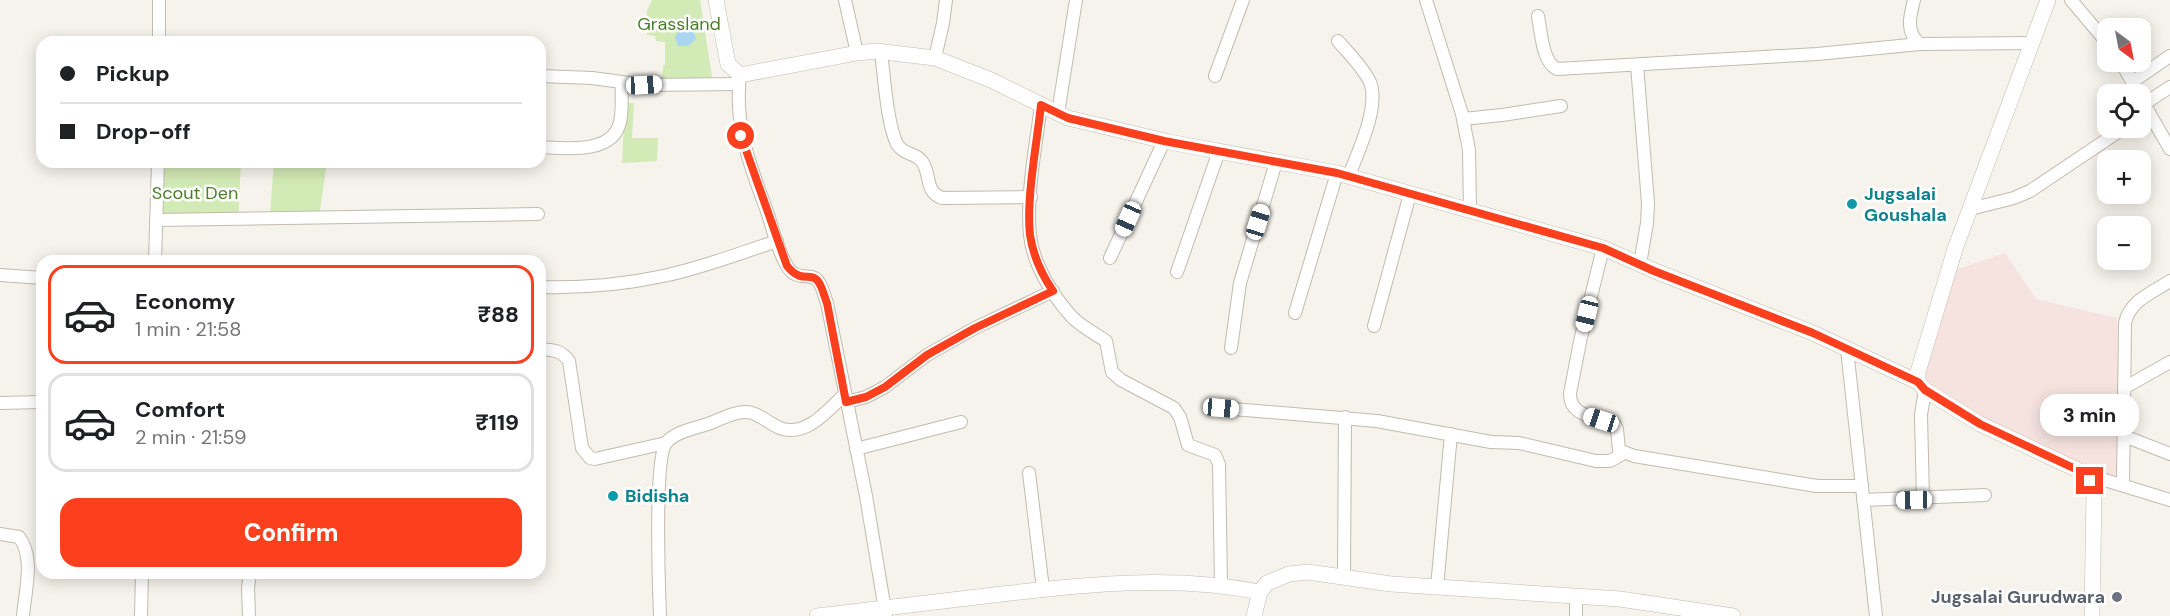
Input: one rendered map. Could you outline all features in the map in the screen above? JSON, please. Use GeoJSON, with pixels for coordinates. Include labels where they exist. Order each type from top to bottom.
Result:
{"type":"FeatureCollection","features":[{"type":"Feature","properties":{"kind":"street"},"geometry":{"type":"LineString","coordinates":[[159,0],[159,36]]}},
{"type":"Feature","properties":{"kind":"street"},"geometry":{"type":"LineString","coordinates":[[716,0],[728,64],[739,80],[738,112],[741,136],[777,241],[787,266],[795,275],[802,278],[811,276],[818,280],[827,303],[886,612]]}},
{"type":"Feature","properties":{"kind":"street"},"geometry":{"type":"LineString","coordinates":[[845,0],[856,53]]}},
{"type":"Feature","properties":{"kind":"street"},"geometry":{"type":"LineString","coordinates":[[935,58],[946,0]]}},
{"type":"Feature","properties":{"kind":"street"},"geometry":{"type":"LineString","coordinates":[[1058,113],[1076,0]]}},
{"type":"Feature","properties":{"kind":"street"},"geometry":{"type":"LineString","coordinates":[[1215,76],[1243,0]]}},
{"type":"Feature","properties":{"kind":"street"},"geometry":{"type":"LineString","coordinates":[[1426,0],[1463,119],[1469,150],[1470,211]]}},
{"type":"Feature","properties":{"kind":"street"},"geometry":{"type":"LineString","coordinates":[[1914,0],[1909,26],[1913,39],[1920,44]]}},
{"type":"Feature","properties":{"kind":"street"},"geometry":{"type":"LineString","coordinates":[[1923,499],[1922,386],[1918,372],[1952,260],[2048,0]]}},
{"type":"Feature","properties":{"kind":"street"},"geometry":{"type":"LineString","coordinates":[[2071,0],[2097,31]]}},
{"type":"Feature","properties":{"kind":"street"},"geometry":{"type":"LineString","coordinates":[[1538,16],[1547,60],[1552,67],[1557,69],[1817,54],[1920,44],[2032,43]]}},
{"type":"Feature","properties":{"kind":"street"},"geometry":{"type":"LineString","coordinates":[[1295,313],[1343,174],[1370,117],[1373,103],[1372,88],[1364,72],[1338,41]]}},
{"type":"Feature","properties":{"kind":"street"},"geometry":{"type":"LineString","coordinates":[[881,52],[886,99],[898,145],[903,151],[923,162],[935,196],[942,198],[1031,197]]}},
{"type":"Feature","properties":{"kind":"street"},"geometry":{"type":"LineString","coordinates":[[546,76],[592,78],[622,83],[739,80],[856,53],[881,52],[935,58],[991,80],[1068,118],[1164,141],[1343,174],[1603,248],[1813,333],[1922,386],[1980,424],[2082,472],[2170,500]]}},
{"type":"Feature","properties":{"kind":"street"},"geometry":{"type":"LineString","coordinates":[[2126,72],[2132,82],[2170,56]]}},
{"type":"Feature","properties":{"kind":"street"},"geometry":{"type":"LineString","coordinates":[[1637,65],[1648,203],[1640,264]]}},
{"type":"Feature","properties":{"kind":"street"},"geometry":{"type":"LineString","coordinates":[[546,147],[576,148],[599,145],[613,136],[620,123],[622,83]]}},
{"type":"Feature","properties":{"kind":"street"},"geometry":{"type":"LineString","coordinates":[[2151,99],[2170,87]]}},
{"type":"Feature","properties":{"kind":"street"},"geometry":{"type":"LineString","coordinates":[[1041,105],[1031,197],[1030,233],[1039,267],[1073,318],[1106,341],[1112,372],[1138,390],[1169,404],[1180,417],[1188,445],[1215,455],[1219,464],[1221,584]]}},
{"type":"Feature","properties":{"kind":"street"},"geometry":{"type":"LineString","coordinates":[[1463,119],[1561,106]]}},
{"type":"Feature","properties":{"kind":"street"},"geometry":{"type":"LineString","coordinates":[[2151,119],[2170,149]]}},
{"type":"Feature","properties":{"kind":"street"},"geometry":{"type":"LineString","coordinates":[[1970,209],[2014,198],[2030,190],[2109,138]]}},
{"type":"Feature","properties":{"kind":"street"},"geometry":{"type":"LineString","coordinates":[[1110,258],[1164,141]]}},
{"type":"Feature","properties":{"kind":"street"},"geometry":{"type":"LineString","coordinates":[[1177,272],[1219,151]]}},
{"type":"Feature","properties":{"kind":"street"},"geometry":{"type":"LineString","coordinates":[[1231,348],[1240,283],[1276,162]]}},
{"type":"Feature","properties":{"kind":"street"},"geometry":{"type":"LineString","coordinates":[[155,255],[158,168]]}},
{"type":"Feature","properties":{"kind":"street"},"geometry":{"type":"LineString","coordinates":[[1374,326],[1410,194]]}},
{"type":"Feature","properties":{"kind":"street"},"geometry":{"type":"LineString","coordinates":[[156,220],[538,214]]}},
{"type":"Feature","properties":{"kind":"street"},"geometry":{"type":"LineString","coordinates":[[546,287],[615,284],[664,276],[777,241]]}},
{"type":"Feature","properties":{"kind":"street"},"geometry":{"type":"LineString","coordinates":[[1603,248],[1581,337],[1570,400],[1574,409],[1615,425],[1617,444],[1619,450],[1624,453],[1817,486],[1862,486]]}},
{"type":"Feature","properties":{"kind":"street"},"geometry":{"type":"LineString","coordinates":[[0,275],[36,278]]}},
{"type":"Feature","properties":{"kind":"street"},"geometry":{"type":"LineString","coordinates":[[2123,485],[2127,314],[2139,300],[2170,281]]}},
{"type":"Feature","properties":{"kind":"street"},"geometry":{"type":"LineString","coordinates":[[546,349],[563,354],[569,361],[582,448],[590,458],[595,459],[666,443],[675,436],[736,413],[750,413],[790,431],[804,428],[846,398],[866,397],[885,387],[927,355],[975,328],[1053,291]]}},
{"type":"Feature","properties":{"kind":"street"},"geometry":{"type":"LineString","coordinates":[[1847,349],[1876,616]]}},
{"type":"Feature","properties":{"kind":"street"},"geometry":{"type":"LineString","coordinates":[[2124,388],[2170,362]]}},
{"type":"Feature","properties":{"kind":"street"},"geometry":{"type":"LineString","coordinates":[[0,402],[36,402]]}},
{"type":"Feature","properties":{"kind":"street"},"geometry":{"type":"LineString","coordinates":[[1221,408],[1345,417],[1491,442],[1519,443],[1596,461],[1610,460],[1624,453]]}},
{"type":"Feature","properties":{"kind":"street"},"geometry":{"type":"LineString","coordinates":[[1344,576],[1345,417]]}},
{"type":"Feature","properties":{"kind":"street"},"geometry":{"type":"LineString","coordinates":[[856,449],[961,422]]}},
{"type":"Feature","properties":{"kind":"street"},"geometry":{"type":"LineString","coordinates":[[1437,587],[1451,434]]}},
{"type":"Feature","properties":{"kind":"street"},"geometry":{"type":"LineString","coordinates":[[2124,436],[2169,452]]}},
{"type":"Feature","properties":{"kind":"street"},"geometry":{"type":"LineString","coordinates":[[660,616],[659,500],[663,452],[666,443]]}},
{"type":"Feature","properties":{"kind":"street"},"geometry":{"type":"LineString","coordinates":[[2082,472],[2090,481],[2094,493],[2092,616]]}},
{"type":"Feature","properties":{"kind":"street"},"geometry":{"type":"LineString","coordinates":[[1029,473],[1043,589]]}},
{"type":"Feature","properties":{"kind":"street"},"geometry":{"type":"LineString","coordinates":[[1863,500],[1985,495]]}},
{"type":"Feature","properties":{"kind":"street"},"geometry":{"type":"LineString","coordinates":[[0,534],[19,537],[25,545],[28,556],[23,616]]}},
{"type":"Feature","properties":{"kind":"street"},"geometry":{"type":"LineString","coordinates":[[1254,616],[1260,592],[1267,583],[1289,574],[1308,572],[1390,584],[1620,599],[1682,612],[1733,616]]}},
{"type":"Feature","properties":{"kind":"street"},"geometry":{"type":"LineString","coordinates":[[141,616],[142,579]]}},
{"type":"Feature","properties":{"kind":"street"},"geometry":{"type":"LineString","coordinates":[[249,579],[249,616]]}},
{"type":"Feature","properties":{"kind":"street"},"geometry":{"type":"LineString","coordinates":[[817,616],[886,612],[1043,589],[1166,582],[1221,584],[1260,592]]}},
{"type":"Feature","properties":{"kind":"street"},"geometry":{"type":"LineString","coordinates":[[1576,597],[1576,616]]}},
{"type":"Feature","properties":{"kind":"shaded area"},"geometry":{"type":"Polygon","coordinates":[[[2005,253],[2036,299],[2117,318],[2119,480],[2082,467],[1982,421],[1927,386],[1922,378],[1955,270],[2005,253]]]}},
{"type":"Feature","properties":{"kind":"green space","name":"Grassland"},"geometry":{"type":"Polygon","coordinates":[[[652,0],[700,0],[714,90],[661,90],[663,66],[665,65],[665,42],[656,41],[655,36],[647,35],[647,11],[652,0]]]}},
{"type":"Feature","properties":{"kind":"green space"},"geometry":{"type":"Polygon","coordinates":[[[625,103],[634,103],[632,138],[658,138],[657,161],[622,163],[625,103]]]}},
{"type":"Feature","properties":{"kind":"green space","name":"Scout Den"},"geometry":{"type":"Polygon","coordinates":[[[151,168],[241,168],[238,224],[150,225],[151,168]]]}},
{"type":"Feature","properties":{"kind":"green space"},"geometry":{"type":"Polygon","coordinates":[[[274,168],[326,168],[319,217],[270,214],[274,168]]]}},
{"type":"Feature","properties":{"kind":"water"},"geometry":{"type":"Polygon","coordinates":[[[681,28],[693,28],[696,39],[688,46],[678,46],[675,37],[681,28]]]}},
{"type":"Feature","properties":{"kind":"place","name":"Jugsalai Goushala"},"geometry":{"type":"Point","coordinates":[1852,204]}},
{"type":"Feature","properties":{"kind":"place","name":"Bidisha"},"geometry":{"type":"Point","coordinates":[613,496]}},
{"type":"Feature","properties":{"kind":"place","name":"Jugsalai Gurudwara"},"geometry":{"type":"Point","coordinates":[2117,597]}},
{"type":"Feature","properties":{"kind":"route"},"geometry":{"type":"LineString","coordinates":[[741,136],[787,266],[795,275],[802,278],[811,276],[818,280],[822,288],[827,303],[846,402],[866,397],[885,387],[927,355],[975,328],[1053,291],[1039,267],[1030,233],[1031,191],[1041,105],[1068,118],[1164,141],[1337,173],[1603,248],[1654,271],[1813,333],[1918,382],[1925,390],[1980,424],[2082,472],[2090,481]]}}]}
